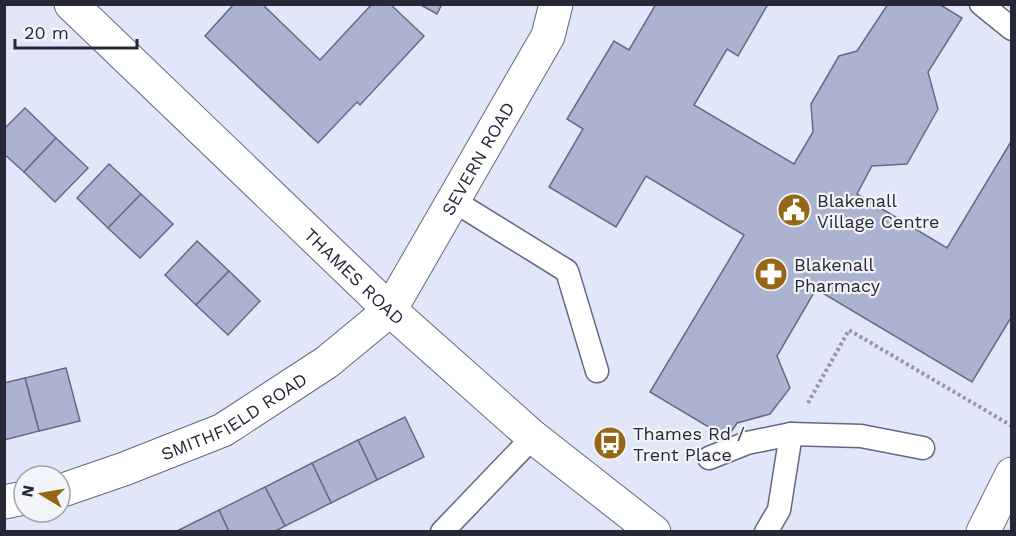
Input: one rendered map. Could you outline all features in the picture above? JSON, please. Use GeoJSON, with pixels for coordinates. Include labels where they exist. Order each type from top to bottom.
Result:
{"type":"FeatureCollection","features":[{"type":"Feature","properties":{"kind":"street","name":"THAMES ROAD"},"geometry":{"type":"LineString","coordinates":[[71,4],[390,310],[533,437],[654,531]]}},
{"type":"Feature","properties":{"kind":"street","name":"SEVERN ROAD"},"geometry":{"type":"LineString","coordinates":[[390,310],[548,36],[556,4]]}},
{"type":"Feature","properties":{"kind":"street","name":"SMITHFIELD ROAD"},"geometry":{"type":"LineString","coordinates":[[72,487],[223,430],[327,362],[390,310]]}},
{"type":"Feature","properties":{"kind":"street"},"geometry":{"type":"LineString","coordinates":[[983,531],[1011,474]]}},
{"type":"Feature","properties":{"kind":"lane"},"geometry":{"type":"LineString","coordinates":[[981,4],[1011,29]]}},
{"type":"Feature","properties":{"kind":"lane"},"geometry":{"type":"LineString","coordinates":[[454,201],[567,271],[597,371]]}},
{"type":"Feature","properties":{"kind":"lane"},"geometry":{"type":"LineString","coordinates":[[766,531],[779,510],[791,434]]}},
{"type":"Feature","properties":{"kind":"lane"},"geometry":{"type":"LineString","coordinates":[[709,458],[747,443],[791,434],[861,436],[923,448]]}},
{"type":"Feature","properties":{"kind":"lane"},"geometry":{"type":"LineString","coordinates":[[442,531],[533,437]]}},
{"type":"Feature","properties":{"kind":"path"},"geometry":{"type":"LineString","coordinates":[[791,434],[849,330],[1011,426]]}},
{"type":"Feature","properties":{"kind":"building"},"geometry":{"type":"Polygon","coordinates":[[[234,4],[262,4],[320,60],[372,4],[390,4],[424,36],[360,105],[357,102],[318,143],[205,36],[234,4]]]}},
{"type":"Feature","properties":{"kind":"building"},"geometry":{"type":"Polygon","coordinates":[[[419,4],[442,4],[437,14],[419,4]]]}},
{"type":"Feature","properties":{"kind":"building","name":"Blakenall Village Centre"},"geometry":{"type":"Polygon","coordinates":[[[656,4],[768,4],[738,56],[727,49],[694,105],[794,164],[813,132],[811,104],[839,56],[857,51],[888,4],[939,4],[962,18],[928,72],[938,109],[907,164],[872,166],[857,194],[947,248],[1012,140],[1012,316],[972,382],[816,289],[777,356],[790,388],[770,414],[737,423],[727,438],[650,392],[744,235],[646,176],[616,227],[549,187],[583,129],[567,119],[614,41],[629,50],[656,4]]]}},
{"type":"Feature","properties":{"kind":"building"},"geometry":{"type":"Polygon","coordinates":[[[25,108],[56,138],[24,172],[4,154],[4,129],[25,108]]]}},
{"type":"Feature","properties":{"kind":"building"},"geometry":{"type":"Polygon","coordinates":[[[56,138],[88,168],[55,202],[24,172],[56,138]]]}},
{"type":"Feature","properties":{"kind":"building"},"geometry":{"type":"Polygon","coordinates":[[[109,164],[141,194],[108,228],[77,198],[109,164]]]}},
{"type":"Feature","properties":{"kind":"building"},"geometry":{"type":"Polygon","coordinates":[[[141,194],[173,224],[140,258],[108,228],[141,194]]]}},
{"type":"Feature","properties":{"kind":"building"},"geometry":{"type":"Polygon","coordinates":[[[197,241],[229,271],[196,305],[165,275],[197,241]]]}},
{"type":"Feature","properties":{"kind":"building"},"geometry":{"type":"Polygon","coordinates":[[[229,271],[260,301],[228,335],[196,305],[229,271]]]}},
{"type":"Feature","properties":{"kind":"building"},"geometry":{"type":"Polygon","coordinates":[[[66,368],[80,421],[39,431],[25,378],[66,368]]]}},
{"type":"Feature","properties":{"kind":"building"},"geometry":{"type":"Polygon","coordinates":[[[25,378],[39,431],[4,440],[4,383],[25,378]]]}},
{"type":"Feature","properties":{"kind":"building"},"geometry":{"type":"Polygon","coordinates":[[[405,417],[424,457],[377,480],[358,440],[405,417]]]}},
{"type":"Feature","properties":{"kind":"building"},"geometry":{"type":"Polygon","coordinates":[[[358,440],[377,480],[331,503],[312,463],[358,440]]]}},
{"type":"Feature","properties":{"kind":"building"},"geometry":{"type":"Polygon","coordinates":[[[312,463],[331,503],[285,526],[265,487],[312,463]]]}},
{"type":"Feature","properties":{"kind":"building"},"geometry":{"type":"Polygon","coordinates":[[[265,487],[285,526],[274,532],[229,532],[219,510],[265,487]]]}},
{"type":"Feature","properties":{"kind":"building"},"geometry":{"type":"Polygon","coordinates":[[[219,510],[229,532],[175,532],[219,510]]]}},
{"type":"Feature","properties":{"kind":"place","name":"Blakenall Village Centre"},"geometry":{"type":"Point","coordinates":[794,210]}},
{"type":"Feature","properties":{"kind":"place","name":"Blakenall Pharmacy"},"geometry":{"type":"Point","coordinates":[771,274]}},
{"type":"Feature","properties":{"kind":"place","name":"Thames Rd / Trent Place"},"geometry":{"type":"Point","coordinates":[610,443]}}]}
